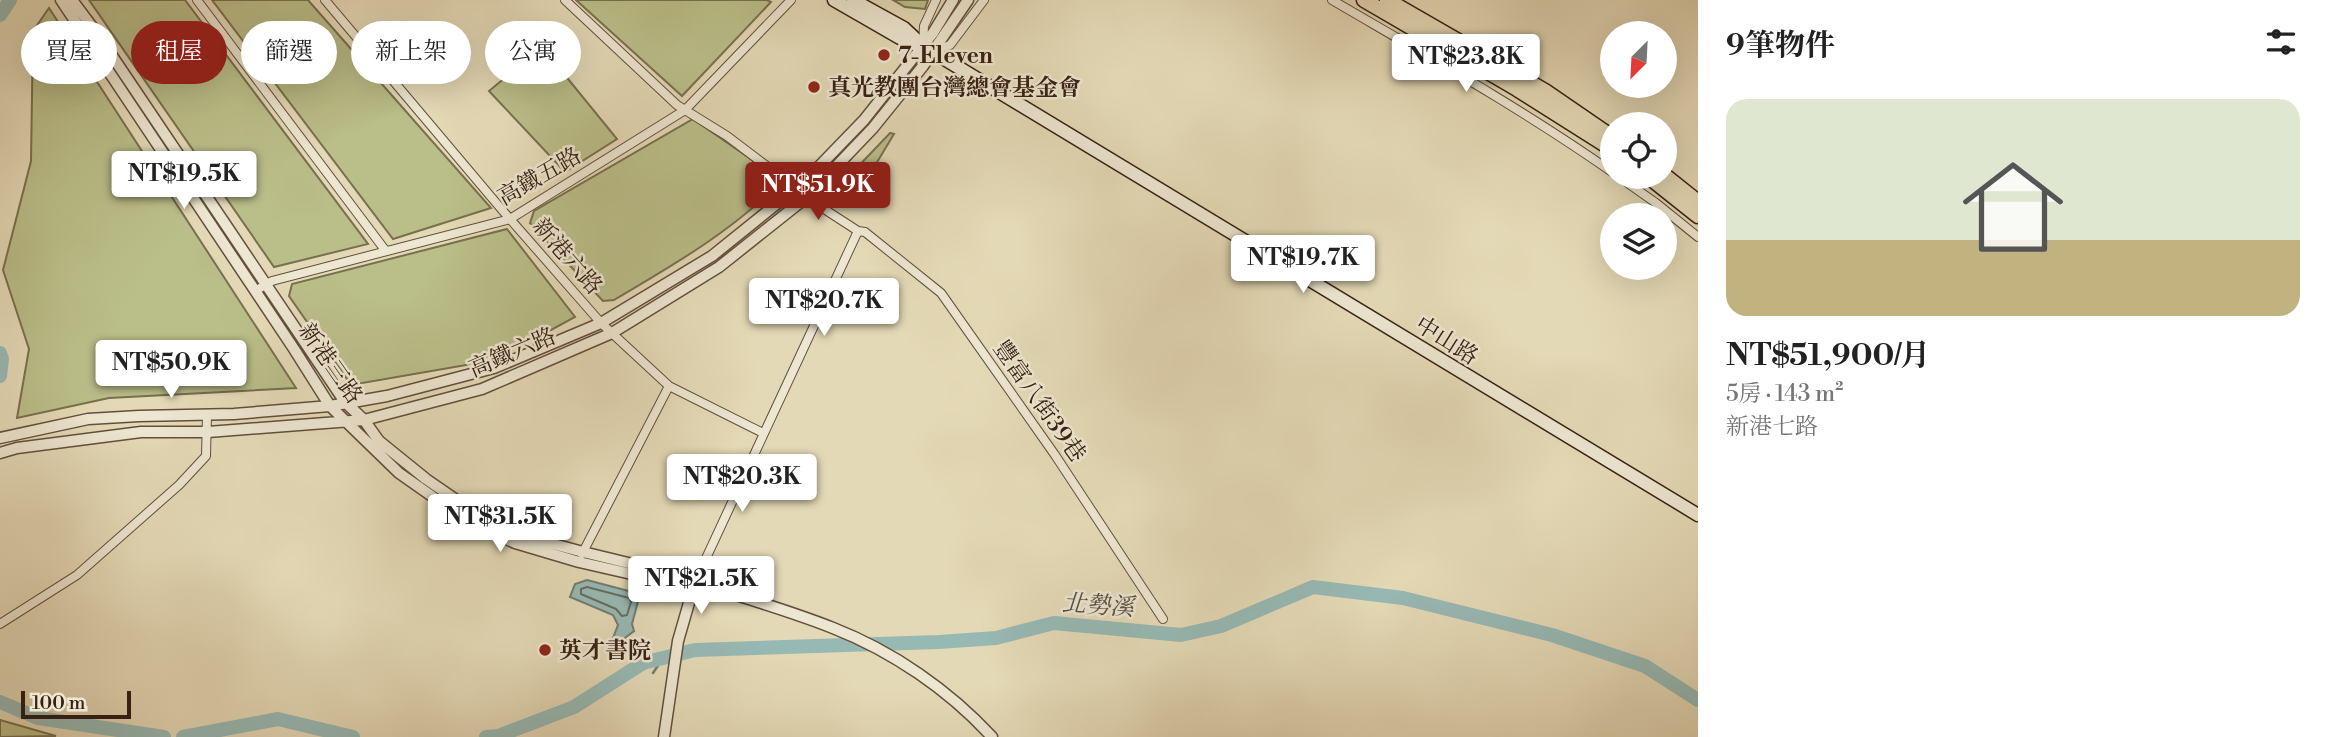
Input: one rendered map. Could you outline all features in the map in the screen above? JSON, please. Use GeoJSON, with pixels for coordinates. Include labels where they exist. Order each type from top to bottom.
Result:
{"type":"FeatureCollection","features":[{"type":"Feature","properties":{"kind":"highway"},"geometry":{"type":"LineString","coordinates":[[1364,0],[1506,82],[1600,141]]}},
{"type":"Feature","properties":{"kind":"highway"},"geometry":{"type":"LineString","coordinates":[[1387,0],[1545,91],[1600,128]]}},
{"type":"Feature","properties":{"kind":"highway"},"geometry":{"type":"LineString","coordinates":[[1677,185],[1698,202]]}},
{"type":"Feature","properties":{"kind":"highway"},"geometry":{"type":"LineString","coordinates":[[1664,189],[1698,216]]}},
{"type":"Feature","properties":{"kind":"main road"},"geometry":{"type":"LineString","coordinates":[[834,0],[900,38],[928,50]]}},
{"type":"Feature","properties":{"kind":"main road"},"geometry":{"type":"LineString","coordinates":[[853,0],[904,28],[928,50]]}},
{"type":"Feature","properties":{"kind":"main road","name":"中山路"},"geometry":{"type":"LineString","coordinates":[[928,50],[1698,515]]}},
{"type":"Feature","properties":{"kind":"street","name":"新港三路"},"geometry":{"type":"LineString","coordinates":[[61,0],[330,406],[399,473],[457,513],[515,544],[686,577],[835,629],[898,661],[954,701],[992,737]]}},
{"type":"Feature","properties":{"kind":"street","name":"新港三路"},"geometry":{"type":"LineString","coordinates":[[72,0],[345,402],[364,419],[379,441],[468,508],[500,526],[581,557]]}},
{"type":"Feature","properties":{"kind":"street"},"geometry":{"type":"LineString","coordinates":[[198,0],[385,250]]}},
{"type":"Feature","properties":{"kind":"street","name":"新港六路"},"geometry":{"type":"LineString","coordinates":[[325,0],[601,323],[669,386],[763,433]]}},
{"type":"Feature","properties":{"kind":"street","name":"豐富八街39巷"},"geometry":{"type":"LineString","coordinates":[[565,0],[685,110],[727,136],[807,197],[858,231],[865,232],[941,293],[1055,455],[1163,619]]}},
{"type":"Feature","properties":{"kind":"street","name":"高鐵五路"},"geometry":{"type":"LineString","coordinates":[[255,291],[272,281],[510,219],[685,110],[791,0]]}},
{"type":"Feature","properties":{"kind":"street"},"geometry":{"type":"LineString","coordinates":[[928,50],[923,26],[936,0]]}},
{"type":"Feature","properties":{"kind":"street"},"geometry":{"type":"LineString","coordinates":[[928,50],[953,0]]}},
{"type":"Feature","properties":{"kind":"street"},"geometry":{"type":"LineString","coordinates":[[928,50],[968,0]]}},
{"type":"Feature","properties":{"kind":"street"},"geometry":{"type":"LineString","coordinates":[[928,50],[950,45],[984,0]]}},
{"type":"Feature","properties":{"kind":"street"},"geometry":{"type":"LineString","coordinates":[[1332,0],[1502,99],[1600,164]]}},
{"type":"Feature","properties":{"kind":"street","name":"高鐵六路"},"geometry":{"type":"LineString","coordinates":[[0,438],[88,419],[207,415],[330,406],[387,396],[494,368],[601,323],[712,256],[795,188],[864,120],[928,50]]}},
{"type":"Feature","properties":{"kind":"street","name":"高鐵六路"},"geometry":{"type":"LineString","coordinates":[[0,453],[18,448],[141,432],[208,432],[364,419],[482,389],[612,332],[719,267],[807,197],[873,128],[928,50]]}},
{"type":"Feature","properties":{"kind":"street"},"geometry":{"type":"LineString","coordinates":[[1636,189],[1698,237]]}},
{"type":"Feature","properties":{"kind":"street"},"geometry":{"type":"LineString","coordinates":[[664,737],[678,642],[695,582],[858,231]]}},
{"type":"Feature","properties":{"kind":"street"},"geometry":{"type":"LineString","coordinates":[[581,557],[669,386]]}},
{"type":"Feature","properties":{"kind":"street"},"geometry":{"type":"LineString","coordinates":[[0,624],[77,575],[179,485],[206,456],[207,415]]}},
{"type":"Feature","properties":{"kind":"green space"},"geometry":{"type":"Polygon","coordinates":[[[89,0],[185,0],[201,21],[131,21],[131,61],[117,40],[117,21],[104,21],[89,0]]]}},
{"type":"Feature","properties":{"kind":"green space"},"geometry":{"type":"Polygon","coordinates":[[[212,0],[308,0],[326,21],[241,21],[241,38],[212,0]]]}},
{"type":"Feature","properties":{"kind":"green space"},"geometry":{"type":"Polygon","coordinates":[[[576,0],[767,0],[771,2],[682,96],[576,0]]]}},
{"type":"Feature","properties":{"kind":"green space"},"geometry":{"type":"Polygon","coordinates":[[[893,0],[928,0],[925,9],[905,7],[893,0]]]}},
{"type":"Feature","properties":{"kind":"green space"},"geometry":{"type":"Polygon","coordinates":[[[49,8],[57,21],[40,21],[49,8]]]}},
{"type":"Feature","properties":{"kind":"green space"},"geometry":{"type":"Polygon","coordinates":[[[337,33],[351,49],[351,84],[382,84],[491,208],[393,239],[276,84],[337,84],[337,33]]]}},
{"type":"Feature","properties":{"kind":"green space"},"geometry":{"type":"Polygon","coordinates":[[[227,56],[241,75],[241,84],[248,84],[368,244],[274,267],[147,84],[227,84],[227,56]]]}},
{"type":"Feature","properties":{"kind":"green space"},"geometry":{"type":"Polygon","coordinates":[[[32,84],[98,84],[296,388],[109,398],[17,418],[29,349],[3,270],[31,161],[32,84]]]}},
{"type":"Feature","properties":{"kind":"green space"},"geometry":{"type":"Polygon","coordinates":[[[497,84],[572,84],[617,139],[565,172],[489,91],[497,84]]]}},
{"type":"Feature","properties":{"kind":"green space"},"geometry":{"type":"Polygon","coordinates":[[[693,119],[765,169],[780,183],[701,247],[614,300],[603,301],[530,223],[534,211],[693,119]]]}},
{"type":"Feature","properties":{"kind":"green space"},"geometry":{"type":"Polygon","coordinates":[[[890,133],[894,134],[867,179],[848,177],[890,133]]]}},
{"type":"Feature","properties":{"kind":"green space"},"geometry":{"type":"Polygon","coordinates":[[[507,229],[575,317],[538,337],[466,365],[351,385],[289,296],[292,284],[507,229]]]}},
{"type":"Feature","properties":{"kind":"green space"},"geometry":{"type":"Polygon","coordinates":[[[0,720],[56,736],[0,737],[0,720]]]}},
{"type":"Feature","properties":{"kind":"water"},"geometry":{"type":"Polygon","coordinates":[[[587,580],[640,594],[632,624],[634,631],[617,644],[611,643],[618,625],[613,615],[570,597],[575,584],[587,580]]]}},
{"type":"Feature","properties":{"kind":"waterway","name":"北勢溪"},"geometry":{"type":"LineString","coordinates":[[0,15],[10,0]]}},
{"type":"Feature","properties":{"kind":"waterway","name":"北勢溪"},"geometry":{"type":"LineString","coordinates":[[0,353],[0,376]]}},
{"type":"Feature","properties":{"kind":"waterway","name":"北勢溪"},"geometry":{"type":"LineString","coordinates":[[486,737],[498,736],[574,707],[643,663],[695,650],[996,638],[1054,623],[1181,635],[1221,626],[1313,587],[1403,598],[1552,635],[1645,666],[1698,700]]}},
{"type":"Feature","properties":{"kind":"waterway"},"geometry":{"type":"LineString","coordinates":[[653,673],[663,658]]}},
{"type":"Feature","properties":{"kind":"waterway","name":"北勢溪"},"geometry":{"type":"LineString","coordinates":[[0,702],[38,718],[164,737]]}},
{"type":"Feature","properties":{"kind":"waterway","name":"北勢溪"},"geometry":{"type":"LineString","coordinates":[[183,737],[278,719],[353,737]]}},
{"type":"Feature","properties":{"kind":"place","name":"7-Eleven"},"geometry":{"type":"Point","coordinates":[884,55]}},
{"type":"Feature","properties":{"kind":"place","name":"真光教團台灣總會基金會"},"geometry":{"type":"Point","coordinates":[814,87]}},
{"type":"Feature","properties":{"kind":"place","name":"英才書院"},"geometry":{"type":"Point","coordinates":[545,650]}}]}
